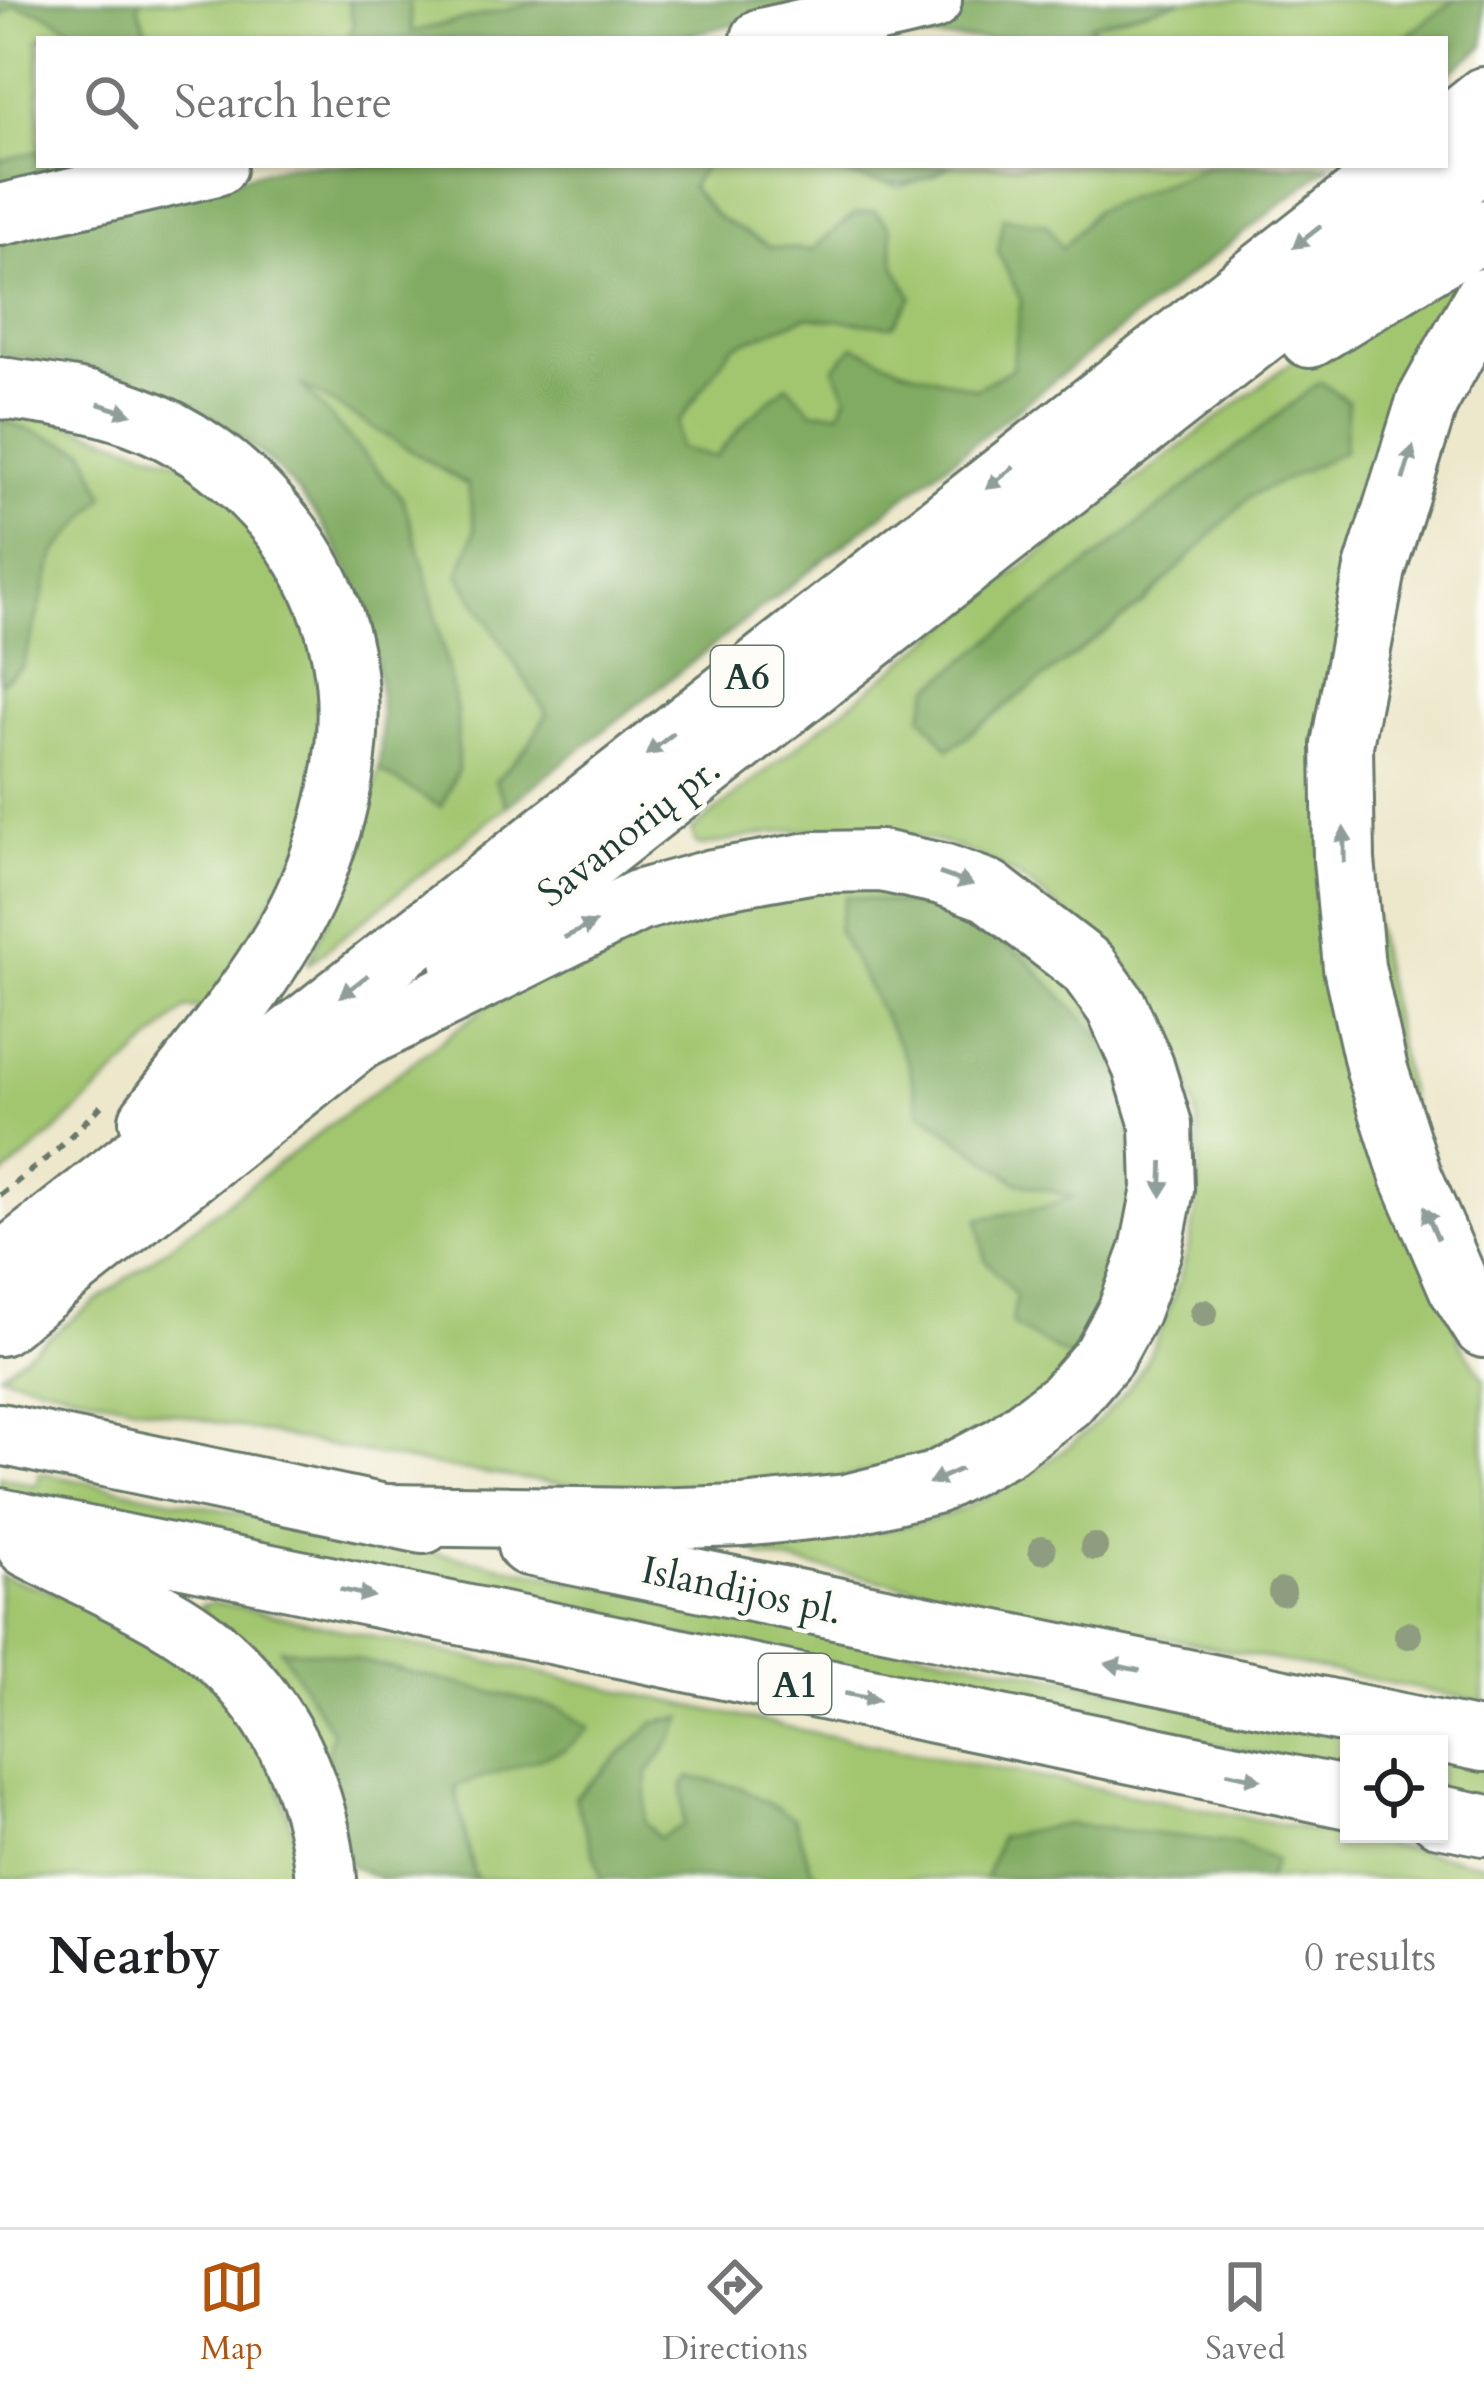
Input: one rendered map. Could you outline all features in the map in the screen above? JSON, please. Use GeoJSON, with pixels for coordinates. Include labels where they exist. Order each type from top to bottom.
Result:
{"type":"FeatureCollection","features":[{"type":"Feature","properties":{"kind":"highway"},"geometry":{"type":"LineString","coordinates":[[775,36],[931,0]]}},
{"type":"Feature","properties":{"kind":"highway"},"geometry":{"type":"LineString","coordinates":[[1448,127],[1484,98]]}},
{"type":"Feature","properties":{"kind":"highway","name":"Savanorių pr."},"geometry":{"type":"LineString","coordinates":[[0,1325],[1484,159]]}},
{"type":"Feature","properties":{"kind":"highway"},"geometry":{"type":"LineString","coordinates":[[0,215],[203,168]]}},
{"type":"Feature","properties":{"kind":"highway","name":"Savanorių pr."},"geometry":{"type":"LineString","coordinates":[[0,1264],[1395,168]]}},
{"type":"Feature","properties":{"kind":"highway"},"geometry":{"type":"LineString","coordinates":[[1070,484],[1484,230]]}},
{"type":"Feature","properties":{"kind":"highway"},"geometry":{"type":"LineString","coordinates":[[1484,298],[1426,402],[1375,569],[1342,745],[1344,860],[1354,967],[1376,1070],[1411,1176],[1459,1287],[1484,1327]]}},
{"type":"Feature","properties":{"kind":"highway"},"geometry":{"type":"LineString","coordinates":[[0,388],[73,397],[136,416],[202,450],[245,484],[283,524],[316,574],[342,642],[348,684],[344,775],[309,888],[224,1023],[98,1189]]}},
{"type":"Feature","properties":{"kind":"highway"},"geometry":{"type":"LineString","coordinates":[[362,1038],[638,902],[713,880],[815,862],[881,861],[942,874],[989,891],[1088,967],[1116,1006],[1143,1066],[1161,1125],[1163,1189],[1151,1250],[1128,1312],[1104,1356],[1066,1400],[1005,1446],[934,1483],[846,1505],[742,1516],[385,1515]]}},
{"type":"Feature","properties":{"kind":"highway","name":"Islandijos pl."},"geometry":{"type":"LineString","coordinates":[[20,1438],[1484,1741]]}},
{"type":"Feature","properties":{"kind":"highway","name":"Islandijos pl."},"geometry":{"type":"LineString","coordinates":[[0,1519],[1340,1796]]}},
{"type":"Feature","properties":{"kind":"highway"},"geometry":{"type":"LineString","coordinates":[[0,1533],[178,1624],[239,1674],[278,1723],[302,1769],[322,1835],[326,1879]]}},
{"type":"Feature","properties":{"kind":"highway"},"geometry":{"type":"LineString","coordinates":[[1448,1818],[1484,1825]]}},
{"type":"Feature","properties":{"kind":"green space"},"geometry":{"type":"Polygon","coordinates":[[[0,0],[141,0],[138,7],[148,36],[87,36],[41,12],[15,6],[0,17],[0,0]]]}},
{"type":"Feature","properties":{"kind":"green space"},"geometry":{"type":"Polygon","coordinates":[[[141,0],[348,0],[354,25],[348,36],[148,36],[138,6],[141,0]]]}},
{"type":"Feature","properties":{"kind":"green space"},"geometry":{"type":"Polygon","coordinates":[[[348,0],[409,0],[412,32],[549,0],[837,0],[684,36],[348,36],[353,25],[348,0]]]}},
{"type":"Feature","properties":{"kind":"green space"},"geometry":{"type":"Polygon","coordinates":[[[409,0],[549,0],[411,32],[409,0]]]}},
{"type":"Feature","properties":{"kind":"green space"},"geometry":{"type":"Polygon","coordinates":[[[1003,0],[1183,0],[1089,25],[1100,36],[847,36],[1003,0]]]}},
{"type":"Feature","properties":{"kind":"green space"},"geometry":{"type":"Polygon","coordinates":[[[1183,0],[1455,0],[1406,36],[1100,36],[1088,26],[1183,0]]]}},
{"type":"Feature","properties":{"kind":"green space"},"geometry":{"type":"Polygon","coordinates":[[[1455,0],[1484,0],[1484,46],[1448,74],[1448,36],[1406,36],[1455,0]]]}},
{"type":"Feature","properties":{"kind":"green space"},"geometry":{"type":"Polygon","coordinates":[[[14,6],[41,12],[87,36],[36,36],[36,152],[0,161],[0,17],[14,6]]]}},
{"type":"Feature","properties":{"kind":"green space"},"geometry":{"type":"Polygon","coordinates":[[[36,152],[36,168],[120,168],[0,196],[0,161],[36,152]]]}},
{"type":"Feature","properties":{"kind":"green space"},"geometry":{"type":"Polygon","coordinates":[[[277,168],[703,168],[691,187],[716,216],[771,247],[812,250],[854,214],[875,211],[890,227],[895,266],[912,297],[893,326],[806,317],[733,346],[678,423],[679,448],[715,457],[787,385],[813,412],[840,412],[847,396],[834,368],[854,346],[901,368],[976,389],[1012,369],[1021,300],[998,252],[1003,217],[1047,224],[1062,249],[1096,210],[1203,168],[1327,168],[507,806],[495,781],[528,746],[547,714],[459,575],[475,531],[468,485],[301,384],[403,499],[426,573],[457,712],[458,770],[441,807],[379,770],[380,701],[370,636],[350,575],[319,520],[279,472],[231,431],[174,397],[109,373],[0,356],[0,232],[277,168]]]}},
{"type":"Feature","properties":{"kind":"green space"},"geometry":{"type":"Polygon","coordinates":[[[702,168],[816,168],[901,187],[946,168],[1203,168],[1097,210],[1062,250],[998,252],[1021,300],[1013,368],[976,389],[901,368],[854,346],[840,412],[748,419],[715,457],[678,448],[678,423],[733,346],[806,317],[893,326],[911,297],[895,266],[890,227],[854,214],[812,250],[771,247],[716,216],[691,187],[702,168]]]}},
{"type":"Feature","properties":{"kind":"green space"},"geometry":{"type":"Polygon","coordinates":[[[813,168],[945,168],[912,182],[876,182],[813,168]]]}},
{"type":"Feature","properties":{"kind":"green space"},"geometry":{"type":"Polygon","coordinates":[[[1484,239],[1484,268],[1462,292],[1329,703],[1459,1341],[1484,1379],[1484,1702],[761,1556],[750,1545],[859,1534],[940,1517],[1014,1483],[1085,1433],[1141,1370],[1171,1304],[1196,1209],[1198,1127],[1176,1048],[1129,971],[1051,901],[1007,870],[953,846],[898,834],[800,830],[701,846],[695,843],[692,830],[1016,572],[1315,344],[1484,239]],[[1320,382],[930,688],[922,716],[949,749],[1143,603],[1249,497],[1343,451],[1348,401],[1320,382]]]}},
{"type":"Feature","properties":{"kind":"green space"},"geometry":{"type":"Polygon","coordinates":[[[298,381],[468,486],[475,531],[459,575],[547,714],[528,746],[496,781],[507,806],[307,965],[359,849],[379,770],[441,807],[458,770],[457,712],[426,573],[403,500],[298,381]]]}},
{"type":"Feature","properties":{"kind":"green space"},"geometry":{"type":"Polygon","coordinates":[[[1320,382],[1348,402],[1344,451],[1249,497],[1143,603],[949,749],[922,716],[930,688],[1320,382]]]}},
{"type":"Feature","properties":{"kind":"green space"},"geometry":{"type":"Polygon","coordinates":[[[0,402],[216,473],[333,656],[324,805],[211,1009],[186,1008],[0,1178],[0,683],[23,666],[55,553],[105,496],[85,450],[0,420],[0,402]]]}},
{"type":"Feature","properties":{"kind":"green space"},"geometry":{"type":"Polygon","coordinates":[[[1,420],[85,450],[105,496],[55,553],[23,666],[0,683],[1,420]]]}},
{"type":"Feature","properties":{"kind":"green space"},"geometry":{"type":"Polygon","coordinates":[[[803,881],[946,895],[1079,990],[1113,1050],[1084,1021],[875,997],[908,1062],[920,1111],[963,1140],[1076,1197],[1043,1207],[985,1259],[1077,1362],[1027,1415],[891,1467],[803,1484],[712,1490],[620,1488],[436,1466],[0,1374],[489,1005],[580,945],[803,881]]]}},
{"type":"Feature","properties":{"kind":"green space"},"geometry":{"type":"Polygon","coordinates":[[[846,896],[958,912],[1027,960],[1113,1050],[1128,1093],[1139,1225],[1077,1362],[1012,1325],[1016,1296],[985,1259],[978,1219],[1073,1197],[1017,1182],[920,1111],[908,1062],[837,929],[846,896]]]}},
{"type":"Feature","properties":{"kind":"green space"},"geometry":{"type":"Polygon","coordinates":[[[40,1473],[1342,1735],[1340,1770],[1,1498],[0,1476],[36,1486],[40,1473]]]}},
{"type":"Feature","properties":{"kind":"green space"},"geometry":{"type":"Polygon","coordinates":[[[0,1576],[87,1602],[179,1651],[236,1707],[273,1762],[306,1879],[0,1879],[0,1576]]]}},
{"type":"Feature","properties":{"kind":"green space"},"geometry":{"type":"Polygon","coordinates":[[[214,1602],[820,1734],[1340,1836],[1340,1843],[1377,1843],[1484,1864],[1484,1879],[1268,1879],[1275,1860],[1000,1837],[985,1879],[819,1879],[794,1818],[683,1785],[684,1825],[659,1839],[644,1822],[647,1774],[673,1738],[654,1723],[575,1797],[602,1879],[478,1879],[455,1785],[565,1750],[589,1728],[561,1709],[329,1653],[282,1649],[332,1732],[324,1775],[200,1606],[214,1602]]]}},
{"type":"Feature","properties":{"kind":"green space"},"geometry":{"type":"Polygon","coordinates":[[[281,1649],[329,1653],[561,1709],[590,1728],[565,1750],[455,1786],[478,1879],[382,1879],[350,1866],[324,1775],[332,1732],[281,1649]]]}},
{"type":"Feature","properties":{"kind":"green space"},"geometry":{"type":"Polygon","coordinates":[[[683,1717],[647,1774],[645,1822],[659,1838],[684,1825],[683,1785],[690,1777],[739,1787],[794,1818],[819,1879],[602,1879],[575,1798],[654,1723],[683,1717]]]}},
{"type":"Feature","properties":{"kind":"green space"},"geometry":{"type":"Polygon","coordinates":[[[1448,1757],[1484,1764],[1484,1800],[1448,1793],[1448,1757]]]}},
{"type":"Feature","properties":{"kind":"green space"},"geometry":{"type":"Polygon","coordinates":[[[1067,1824],[1237,1843],[1275,1860],[1268,1879],[985,1879],[1000,1837],[1067,1824]]]}}]}
